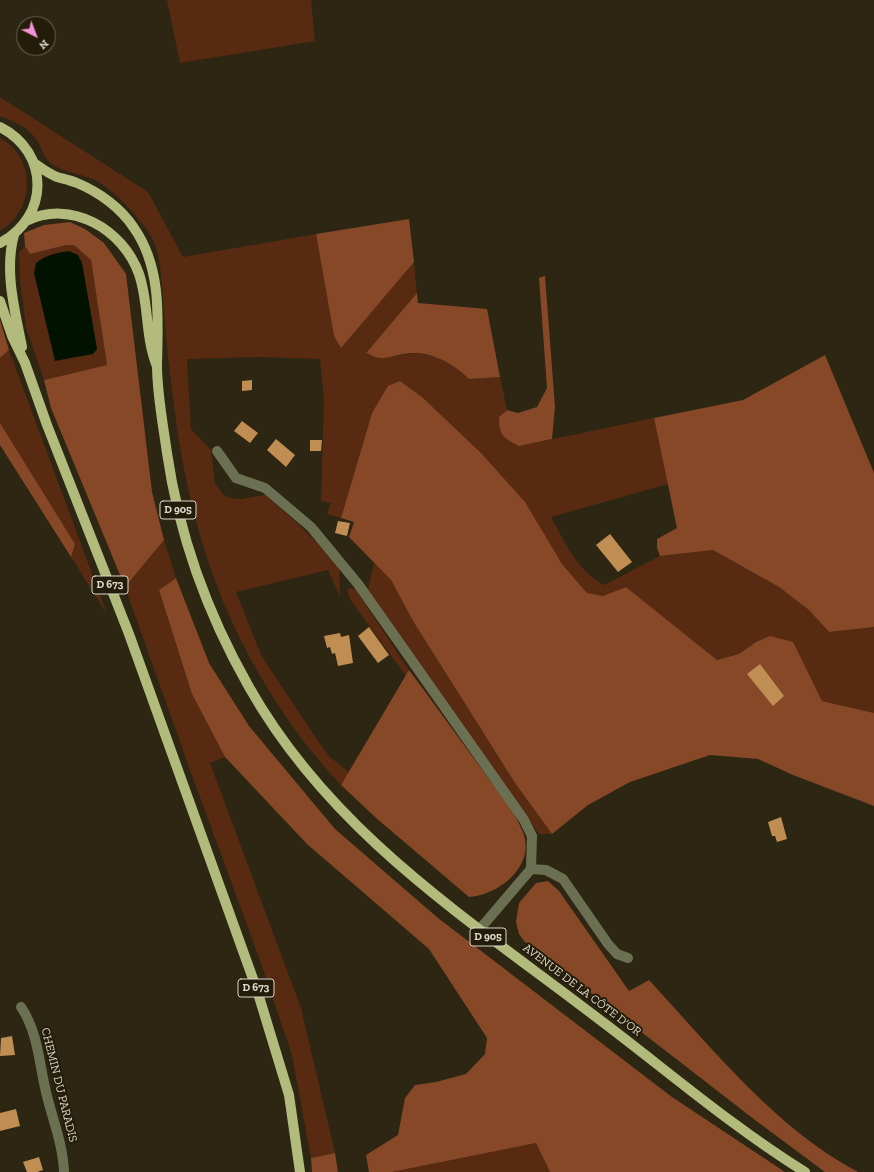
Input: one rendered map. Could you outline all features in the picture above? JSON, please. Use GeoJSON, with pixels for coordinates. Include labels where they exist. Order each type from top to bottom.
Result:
{"type":"FeatureCollection","features":[{"type":"Feature","properties":{"kind":"main road"},"geometry":{"type":"LineString","coordinates":[[0,127],[20,140],[34,163],[38,189],[34,206],[26,221],[14,235],[0,243]]}},
{"type":"Feature","properties":{"kind":"main road","name":"AVENUE DE LA CÔTE D'OR"},"geometry":{"type":"LineString","coordinates":[[34,163],[57,177],[74,181],[93,191],[113,205],[125,217],[138,234],[148,255],[154,281],[159,348],[157,367],[167,454],[183,529],[209,605],[228,647],[274,728],[298,760],[345,814],[412,878],[479,930],[602,1021],[717,1110],[805,1172]]}},
{"type":"Feature","properties":{"kind":"main road","name":"AVENUE DE LA CÔTE D'OR"},"geometry":{"type":"LineString","coordinates":[[26,221],[47,214],[60,213],[73,215],[97,224],[120,244],[138,274],[150,348],[157,367]]}},
{"type":"Feature","properties":{"kind":"main road","name":"D 673"},"geometry":{"type":"LineString","coordinates":[[14,235],[9,264],[15,311],[25,363]]}},
{"type":"Feature","properties":{"kind":"main road","name":"D 673"},"geometry":{"type":"LineString","coordinates":[[0,301],[12,336],[25,363],[47,425],[129,634],[262,1004],[289,1095],[300,1172]]}},
{"type":"Feature","properties":{"kind":"street"},"geometry":{"type":"LineString","coordinates":[[217,451],[236,478],[265,488],[311,527],[358,584],[524,820],[532,836],[531,869],[479,930]]}},
{"type":"Feature","properties":{"kind":"street"},"geometry":{"type":"LineString","coordinates":[[531,869],[546,870],[563,879],[608,944],[617,954],[628,958]]}},
{"type":"Feature","properties":{"kind":"street","name":"CHEMIN DU PARADIS"},"geometry":{"type":"LineString","coordinates":[[21,1007],[28,1017],[37,1045],[46,1092],[60,1145],[64,1172]]}},
{"type":"Feature","properties":{"kind":"shaded area"},"geometry":{"type":"Polygon","coordinates":[[[167,0],[311,0],[315,41],[180,63],[167,0]]]}},
{"type":"Feature","properties":{"kind":"shaded area"},"geometry":{"type":"Polygon","coordinates":[[[0,97],[148,192],[183,257],[316,234],[334,336],[341,347],[414,262],[417,293],[366,353],[380,358],[417,353],[443,359],[457,366],[469,379],[500,377],[507,410],[499,417],[519,446],[654,418],[668,484],[551,517],[573,556],[587,572],[604,585],[660,556],[713,550],[779,587],[809,610],[829,632],[874,627],[874,713],[822,701],[756,642],[739,654],[717,660],[626,587],[603,596],[587,593],[562,564],[480,452],[422,397],[400,381],[372,413],[341,518],[327,514],[331,503],[321,501],[324,400],[320,359],[260,357],[187,359],[191,429],[211,450],[215,484],[224,495],[229,498],[241,499],[265,495],[296,522],[339,565],[340,597],[328,570],[236,592],[261,655],[330,757],[349,772],[341,785],[304,741],[271,694],[249,657],[216,582],[203,544],[183,466],[168,361],[160,266],[157,250],[151,236],[126,205],[110,190],[95,180],[63,170],[50,163],[45,157],[36,139],[29,131],[0,116],[0,97]]]}},
{"type":"Feature","properties":{"kind":"shaded area"},"geometry":{"type":"Polygon","coordinates":[[[0,138],[12,147],[21,158],[27,184],[25,198],[20,211],[12,222],[0,231],[0,138]]]}},
{"type":"Feature","properties":{"kind":"shaded area"},"geometry":{"type":"Polygon","coordinates":[[[409,219],[414,262],[341,348],[334,336],[316,234],[409,219]]]}},
{"type":"Feature","properties":{"kind":"shaded area"},"geometry":{"type":"Polygon","coordinates":[[[70,222],[85,229],[104,243],[126,274],[152,492],[164,540],[125,587],[51,408],[44,380],[107,365],[91,260],[74,245],[66,245],[30,254],[25,246],[24,233],[44,225],[70,222]]]}},
{"type":"Feature","properties":{"kind":"shaded area"},"geometry":{"type":"Polygon","coordinates":[[[66,245],[74,245],[91,260],[107,365],[44,380],[26,327],[20,281],[19,253],[25,246],[30,254],[66,245]],[[82,263],[93,354],[97,349],[82,263]]]}},
{"type":"Feature","properties":{"kind":"shaded area"},"geometry":{"type":"Polygon","coordinates":[[[69,251],[78,255],[82,263],[97,349],[93,354],[55,361],[34,273],[36,263],[40,260],[51,255],[69,251]]]}},
{"type":"Feature","properties":{"kind":"shaded area"},"geometry":{"type":"Polygon","coordinates":[[[545,276],[555,407],[552,439],[519,446],[503,436],[500,428],[499,417],[507,410],[518,413],[537,407],[547,388],[539,278],[545,276]]]}},
{"type":"Feature","properties":{"kind":"shaded area"},"geometry":{"type":"Polygon","coordinates":[[[417,293],[418,303],[487,309],[500,377],[469,379],[452,365],[439,358],[425,354],[412,353],[380,358],[366,353],[417,293]]]}},
{"type":"Feature","properties":{"kind":"shaded area"},"geometry":{"type":"Polygon","coordinates":[[[0,320],[9,350],[0,358],[0,320]]]}},
{"type":"Feature","properties":{"kind":"shaded area"},"geometry":{"type":"Polygon","coordinates":[[[9,350],[107,614],[71,557],[75,544],[0,423],[0,358],[9,350]]]}},
{"type":"Feature","properties":{"kind":"shaded area"},"geometry":{"type":"Polygon","coordinates":[[[825,355],[874,473],[874,627],[829,632],[809,610],[779,587],[713,550],[660,556],[657,548],[657,539],[677,528],[654,418],[743,400],[825,355]]]}},
{"type":"Feature","properties":{"kind":"shaded area"},"geometry":{"type":"Polygon","coordinates":[[[400,381],[422,397],[480,452],[525,502],[562,564],[587,593],[603,596],[626,587],[717,660],[739,654],[756,642],[770,636],[793,642],[822,701],[874,713],[874,806],[793,775],[758,759],[710,755],[630,782],[588,805],[552,834],[515,783],[413,621],[391,580],[349,537],[354,522],[341,518],[372,413],[388,386],[400,381]]]}},
{"type":"Feature","properties":{"kind":"shaded area"},"geometry":{"type":"Polygon","coordinates":[[[0,423],[75,544],[71,557],[0,445],[0,423]]]}},
{"type":"Feature","properties":{"kind":"shaded area"},"geometry":{"type":"Polygon","coordinates":[[[164,540],[176,578],[159,590],[192,694],[225,757],[210,763],[301,1008],[335,1153],[311,1158],[292,1055],[257,952],[125,587],[164,540]]]}},
{"type":"Feature","properties":{"kind":"shaded area"},"geometry":{"type":"Polygon","coordinates":[[[374,563],[391,580],[413,621],[515,783],[552,834],[539,834],[368,590],[374,563]]]}},
{"type":"Feature","properties":{"kind":"shaded area"},"geometry":{"type":"Polygon","coordinates":[[[176,578],[209,663],[249,726],[335,829],[438,918],[672,1097],[785,1172],[550,1172],[536,1143],[392,1172],[369,1172],[366,1155],[398,1135],[405,1098],[415,1085],[436,1082],[466,1074],[485,1054],[487,1038],[429,949],[307,844],[225,757],[192,694],[159,590],[176,578]]]}},
{"type":"Feature","properties":{"kind":"shaded area"},"geometry":{"type":"Polygon","coordinates":[[[351,588],[356,590],[409,670],[406,676],[351,601],[347,590],[351,588]]]}},
{"type":"Feature","properties":{"kind":"shaded area"},"geometry":{"type":"Polygon","coordinates":[[[409,670],[504,800],[515,816],[523,832],[526,844],[520,867],[503,885],[492,891],[469,897],[375,817],[341,785],[409,670]]]}},
{"type":"Feature","properties":{"kind":"shaded area"},"geometry":{"type":"Polygon","coordinates":[[[548,881],[559,891],[629,991],[649,980],[721,1059],[772,1110],[799,1133],[828,1154],[858,1172],[825,1172],[755,1120],[525,942],[519,934],[516,922],[519,903],[536,883],[548,881]]]}},
{"type":"Feature","properties":{"kind":"shaded area"},"geometry":{"type":"Polygon","coordinates":[[[536,1143],[550,1172],[392,1172],[536,1143]]]}},
{"type":"Feature","properties":{"kind":"shaded area"},"geometry":{"type":"Polygon","coordinates":[[[335,1153],[338,1172],[312,1172],[311,1158],[335,1153]]]}},
{"type":"Feature","properties":{"kind":"building"},"geometry":{"type":"Polygon","coordinates":[[[252,380],[252,390],[242,391],[242,381],[252,380]]]}},
{"type":"Feature","properties":{"kind":"building"},"geometry":{"type":"Polygon","coordinates":[[[242,421],[258,433],[250,443],[234,431],[242,421]]]}},
{"type":"Feature","properties":{"kind":"building"},"geometry":{"type":"Polygon","coordinates":[[[276,439],[295,455],[286,467],[267,450],[276,439]]]}},
{"type":"Feature","properties":{"kind":"building"},"geometry":{"type":"Polygon","coordinates":[[[310,440],[322,440],[321,451],[310,451],[310,440]]]}},
{"type":"Feature","properties":{"kind":"building"},"geometry":{"type":"Polygon","coordinates":[[[338,521],[350,523],[347,536],[335,533],[338,521]]]}},
{"type":"Feature","properties":{"kind":"building"},"geometry":{"type":"Polygon","coordinates":[[[610,534],[632,562],[618,572],[596,545],[610,534]]]}},
{"type":"Feature","properties":{"kind":"building"},"geometry":{"type":"Polygon","coordinates":[[[369,627],[389,655],[378,663],[358,636],[369,627]]]}},
{"type":"Feature","properties":{"kind":"building"},"geometry":{"type":"Polygon","coordinates":[[[340,633],[341,637],[349,635],[353,663],[338,666],[335,653],[332,654],[330,647],[327,648],[324,636],[340,633]]]}},
{"type":"Feature","properties":{"kind":"building"},"geometry":{"type":"Polygon","coordinates":[[[760,664],[784,696],[773,706],[747,674],[760,664]]]}},
{"type":"Feature","properties":{"kind":"building"},"geometry":{"type":"Polygon","coordinates":[[[781,817],[787,839],[777,842],[775,836],[772,836],[768,822],[781,817]]]}},
{"type":"Feature","properties":{"kind":"building"},"geometry":{"type":"Polygon","coordinates":[[[12,1036],[15,1055],[0,1056],[1,1038],[12,1036]]]}},
{"type":"Feature","properties":{"kind":"building"},"geometry":{"type":"Polygon","coordinates":[[[16,1109],[20,1126],[0,1131],[0,1113],[16,1109]]]}},
{"type":"Feature","properties":{"kind":"building"},"geometry":{"type":"Polygon","coordinates":[[[39,1157],[43,1170],[37,1172],[27,1172],[23,1162],[39,1157]]]}}]}
